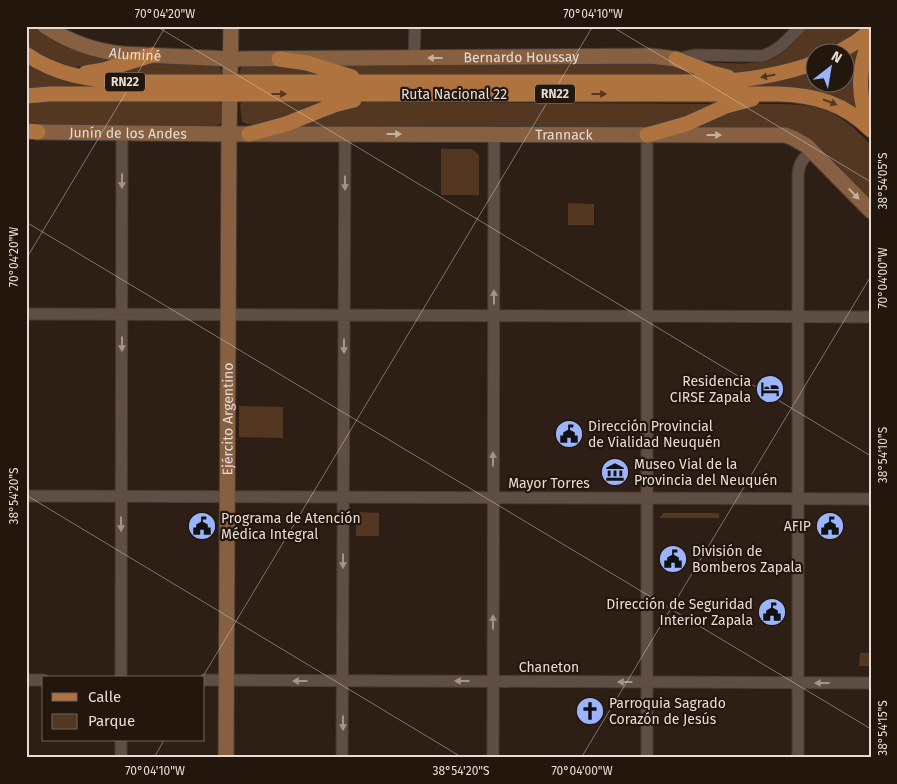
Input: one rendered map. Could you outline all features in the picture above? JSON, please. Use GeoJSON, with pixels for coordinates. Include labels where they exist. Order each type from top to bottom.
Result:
{"type":"FeatureCollection","features":[{"type":"Feature","properties":{"kind":"main road"},"geometry":{"type":"LineString","coordinates":[[854,43],[871,30]]}},
{"type":"Feature","properties":{"kind":"main road"},"geometry":{"type":"LineString","coordinates":[[871,39],[864,55],[860,83],[864,111],[871,126]]}},
{"type":"Feature","properties":{"kind":"main road","name":"Ruta Nacional 22"},"geometry":{"type":"LineString","coordinates":[[26,54],[44,66],[70,75],[98,80],[230,88]]}},
{"type":"Feature","properties":{"kind":"main road"},"geometry":{"type":"LineString","coordinates":[[70,75],[97,72],[152,55]]}},
{"type":"Feature","properties":{"kind":"main road"},"geometry":{"type":"LineString","coordinates":[[279,59],[307,63],[381,88]]}},
{"type":"Feature","properties":{"kind":"main road"},"geometry":{"type":"LineString","coordinates":[[676,59],[712,72],[747,80]]}},
{"type":"Feature","properties":{"kind":"main road","name":"Ruta Nacional 22"},"geometry":{"type":"LineString","coordinates":[[381,88],[747,80],[804,66]]}},
{"type":"Feature","properties":{"kind":"main road","name":"Ruta Nacional 22"},"geometry":{"type":"LineString","coordinates":[[26,96],[230,88],[381,88],[779,94],[809,96],[829,102],[852,113],[871,130]]}},
{"type":"Feature","properties":{"kind":"main road"},"geometry":{"type":"LineString","coordinates":[[249,134],[286,124],[381,88]]}},
{"type":"Feature","properties":{"kind":"main road"},"geometry":{"type":"LineString","coordinates":[[647,135],[686,124],[726,106],[779,94]]}},
{"type":"Feature","properties":{"kind":"street","name":"Aluminé"},"geometry":{"type":"LineString","coordinates":[[44,26],[66,39],[94,49],[123,54],[231,59]]}},
{"type":"Feature","properties":{"kind":"street","name":"Ejército Argentino"},"geometry":{"type":"LineString","coordinates":[[226,758],[231,26]]}},
{"type":"Feature","properties":{"kind":"street"},"geometry":{"type":"LineString","coordinates":[[414,58],[415,26]]}},
{"type":"Feature","properties":{"kind":"street","name":"Bernardo Houssay"},"geometry":{"type":"LineString","coordinates":[[231,59],[651,56],[676,59],[694,55],[762,56],[780,48],[801,26]]}},
{"type":"Feature","properties":{"kind":"street","name":"Junín de los Andes"},"geometry":{"type":"LineString","coordinates":[[30,132],[229,134]]}},
{"type":"Feature","properties":{"kind":"street"},"geometry":{"type":"LineString","coordinates":[[121,676],[122,132]]}},
{"type":"Feature","properties":{"kind":"street","name":"Trannack"},"geometry":{"type":"LineString","coordinates":[[229,134],[785,135],[801,141],[871,211]]}},
{"type":"Feature","properties":{"kind":"street"},"geometry":{"type":"LineString","coordinates":[[342,758],[346,134]]}},
{"type":"Feature","properties":{"kind":"street"},"geometry":{"type":"LineString","coordinates":[[493,758],[494,134]]}},
{"type":"Feature","properties":{"kind":"street"},"geometry":{"type":"LineString","coordinates":[[647,135],[647,758]]}},
{"type":"Feature","properties":{"kind":"street"},"geometry":{"type":"LineString","coordinates":[[798,758],[798,169],[804,159],[813,152]]}},
{"type":"Feature","properties":{"kind":"street"},"geometry":{"type":"LineString","coordinates":[[26,314],[871,317]]}},
{"type":"Feature","properties":{"kind":"street","name":"Mayor Torres"},"geometry":{"type":"LineString","coordinates":[[26,496],[871,499]]}},
{"type":"Feature","properties":{"kind":"street"},"geometry":{"type":"LineString","coordinates":[[26,680],[42,680]]}},
{"type":"Feature","properties":{"kind":"street","name":"Chaneton"},"geometry":{"type":"LineString","coordinates":[[205,680],[871,683]]}},
{"type":"Feature","properties":{"kind":"street"},"geometry":{"type":"LineString","coordinates":[[121,742],[121,758]]}},
{"type":"Feature","properties":{"kind":"green space"},"geometry":{"type":"Polygon","coordinates":[[[26,26],[36,26],[51,37],[123,59],[96,65],[73,67],[50,61],[26,45],[26,26]]]}},
{"type":"Feature","properties":{"kind":"green space"},"geometry":{"type":"Polygon","coordinates":[[[809,26],[866,26],[843,42],[804,42],[804,58],[763,71],[731,73],[694,62],[747,63],[767,61],[775,58],[793,44],[809,26]]]}},
{"type":"Feature","properties":{"kind":"green space"},"geometry":{"type":"Polygon","coordinates":[[[856,50],[859,52],[856,104],[854,106],[835,96],[821,92],[854,92],[854,51],[856,50]]]}},
{"type":"Feature","properties":{"kind":"green space"},"geometry":{"type":"Polygon","coordinates":[[[26,63],[50,76],[87,87],[26,90],[26,63]]]}},
{"type":"Feature","properties":{"kind":"green space"},"geometry":{"type":"Polygon","coordinates":[[[323,63],[659,63],[715,76],[365,75],[323,63]]]}},
{"type":"Feature","properties":{"kind":"green space"},"geometry":{"type":"Polygon","coordinates":[[[146,64],[215,65],[219,66],[222,71],[220,75],[109,76],[146,64]]]}},
{"type":"Feature","properties":{"kind":"green space"},"geometry":{"type":"Polygon","coordinates":[[[290,65],[336,77],[240,75],[239,73],[242,66],[290,65]]]}},
{"type":"Feature","properties":{"kind":"green space"},"geometry":{"type":"Polygon","coordinates":[[[804,72],[804,91],[717,88],[804,72]]]}},
{"type":"Feature","properties":{"kind":"green space"},"geometry":{"type":"Polygon","coordinates":[[[38,100],[219,101],[222,115],[220,124],[215,126],[26,127],[26,103],[38,100]]]}},
{"type":"Feature","properties":{"kind":"green space"},"geometry":{"type":"Polygon","coordinates":[[[242,101],[331,101],[273,122],[250,124],[242,122],[240,105],[242,101]]]}},
{"type":"Feature","properties":{"kind":"green space"},"geometry":{"type":"Polygon","coordinates":[[[360,103],[714,104],[694,115],[642,129],[294,127],[360,103]]]}},
{"type":"Feature","properties":{"kind":"green space"},"geometry":{"type":"Polygon","coordinates":[[[793,104],[820,108],[844,120],[857,131],[871,145],[871,202],[813,143],[686,128],[744,106],[793,104]]]}},
{"type":"Feature","properties":{"kind":"green space"},"geometry":{"type":"Polygon","coordinates":[[[441,149],[472,149],[479,155],[479,195],[441,195],[441,149]]]}},
{"type":"Feature","properties":{"kind":"green space"},"geometry":{"type":"Polygon","coordinates":[[[568,203],[594,204],[594,225],[568,225],[568,203]]]}},
{"type":"Feature","properties":{"kind":"green space"},"geometry":{"type":"Polygon","coordinates":[[[239,406],[283,407],[283,438],[239,437],[239,406]]]}},
{"type":"Feature","properties":{"kind":"green space"},"geometry":{"type":"Polygon","coordinates":[[[360,512],[379,513],[379,536],[356,536],[356,518],[360,512]]]}},
{"type":"Feature","properties":{"kind":"green space"},"geometry":{"type":"Polygon","coordinates":[[[663,513],[719,513],[719,518],[660,518],[663,513]]]}},
{"type":"Feature","properties":{"kind":"green space"},"geometry":{"type":"Polygon","coordinates":[[[860,653],[871,653],[871,666],[859,666],[860,653]]]}},
{"type":"Feature","properties":{"kind":"place","name":"Residencia CIRSE Zapala"},"geometry":{"type":"Point","coordinates":[770,389]}},
{"type":"Feature","properties":{"kind":"place","name":"Dirección Provincial de Vialidad Neuquén"},"geometry":{"type":"Point","coordinates":[569,434]}},
{"type":"Feature","properties":{"kind":"place","name":"Museo Vial de la Provincia del Neuquén"},"geometry":{"type":"Point","coordinates":[615,472]}},
{"type":"Feature","properties":{"kind":"place","name":"Programa de Atención Médica Integral"},"geometry":{"type":"Point","coordinates":[202,526]}},
{"type":"Feature","properties":{"kind":"place","name":"AFIP"},"geometry":{"type":"Point","coordinates":[830,526]}},
{"type":"Feature","properties":{"kind":"place","name":"División de Bomberos Zapala"},"geometry":{"type":"Point","coordinates":[673,559]}},
{"type":"Feature","properties":{"kind":"place","name":"Dirección de Seguridad Interior Zapala"},"geometry":{"type":"Point","coordinates":[772,612]}},
{"type":"Feature","properties":{"kind":"place","name":"Parroquia Sagrado Corazón de Jesús"},"geometry":{"type":"Point","coordinates":[590,711]}}]}
